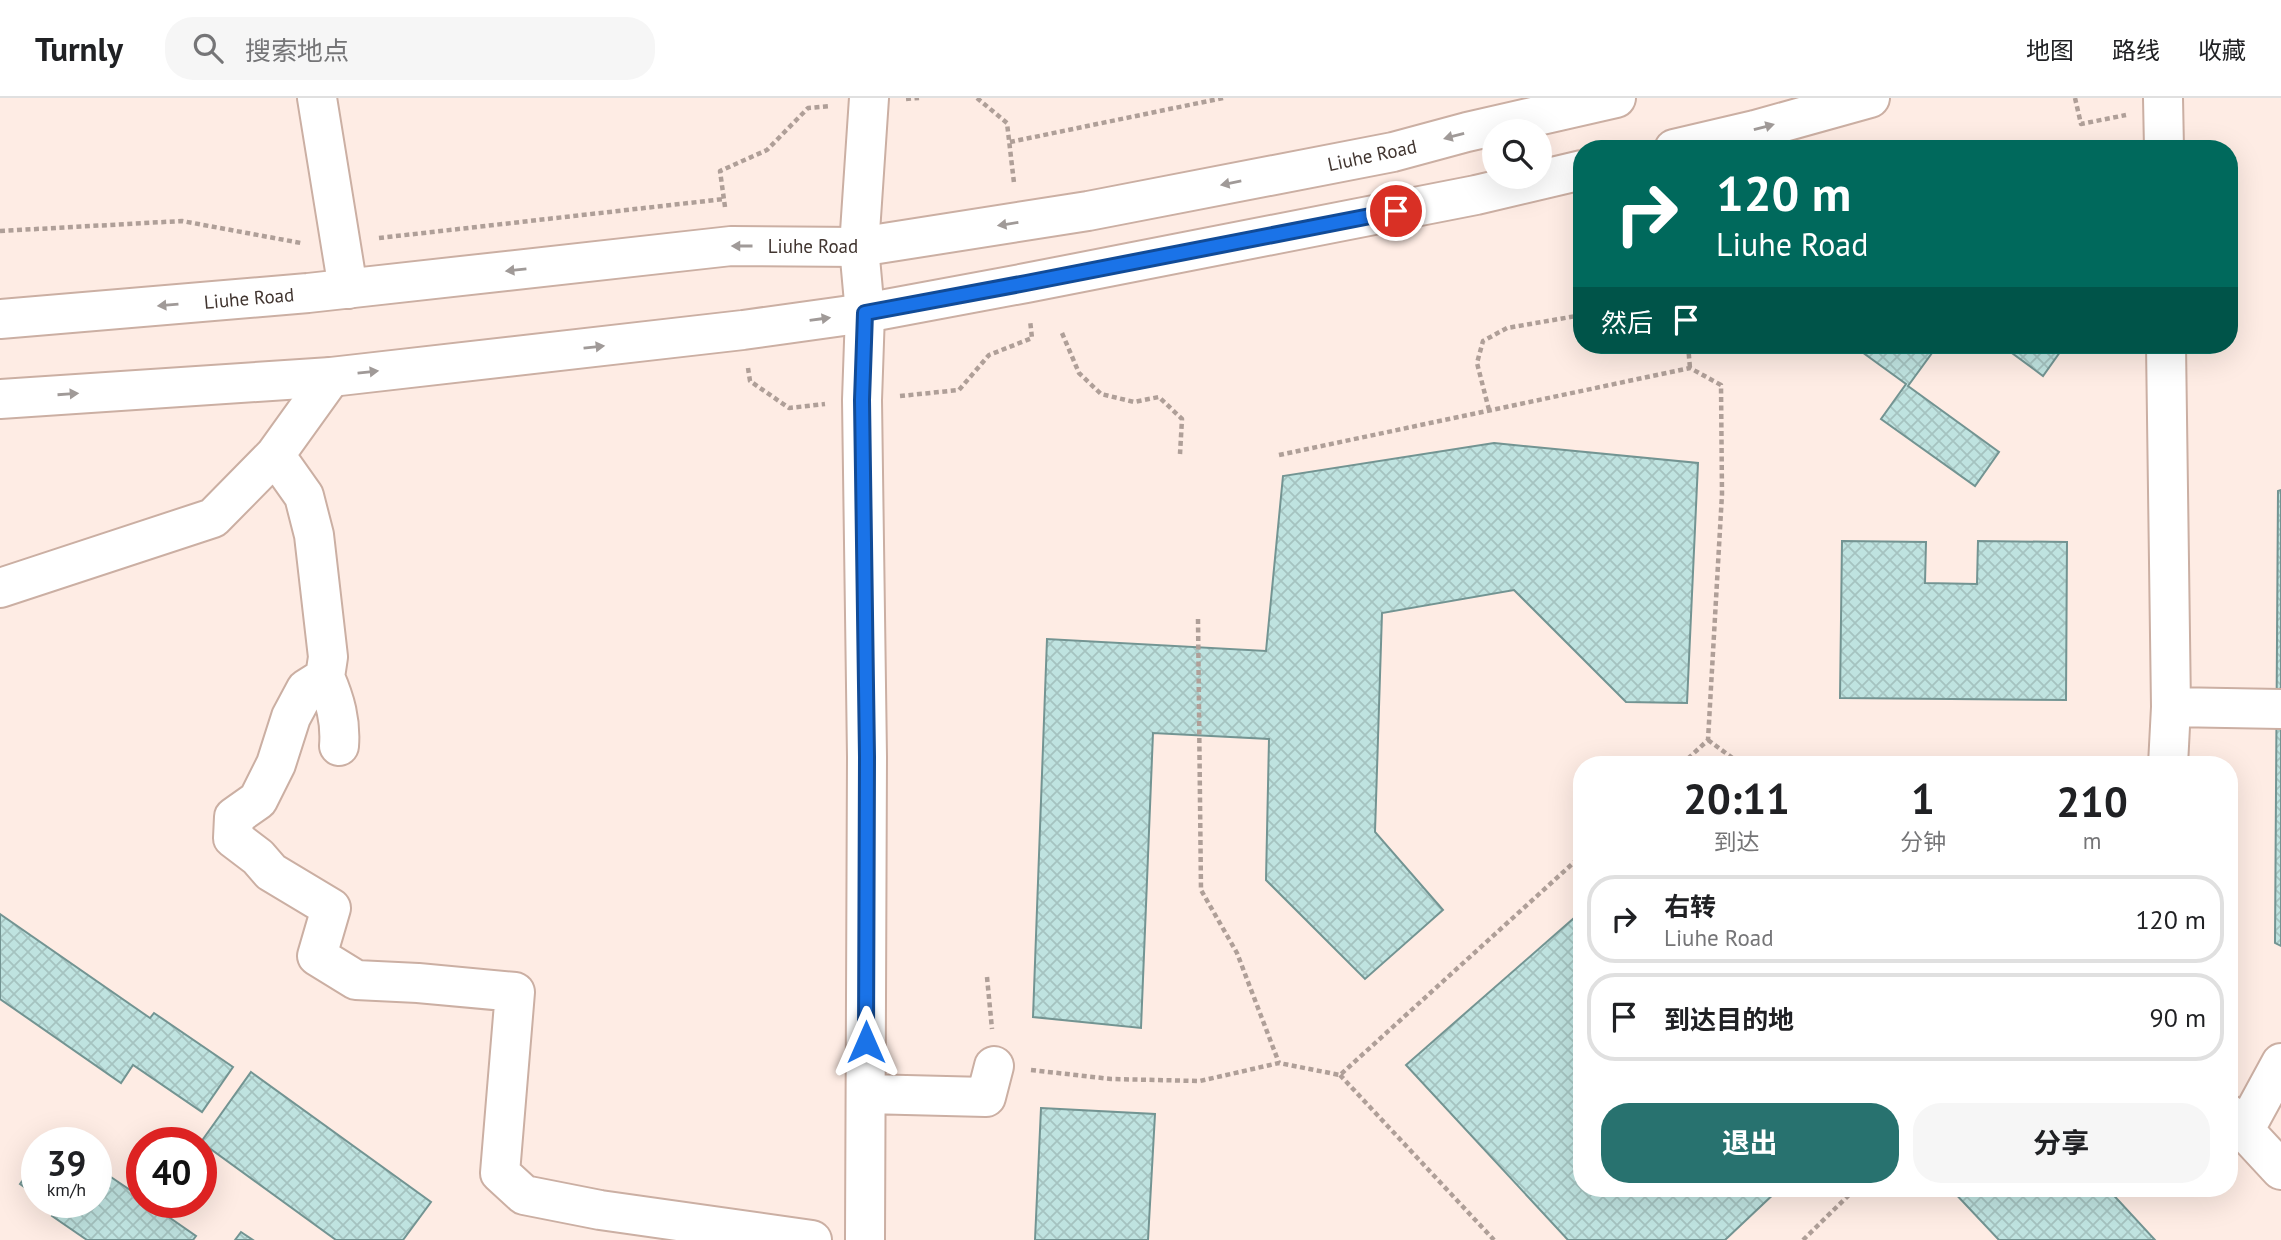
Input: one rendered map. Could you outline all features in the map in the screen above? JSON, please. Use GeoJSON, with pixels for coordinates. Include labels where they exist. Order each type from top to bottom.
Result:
{"type":"FeatureCollection","features":[{"type":"Feature","properties":{"kind":"main road"},"geometry":{"type":"LineString","coordinates":[[317,98],[348,289]]}},
{"type":"Feature","properties":{"kind":"main road"},"geometry":{"type":"LineString","coordinates":[[865,1240],[867,757],[862,400],[865,313],[859,247],[869,98]]}},
{"type":"Feature","properties":{"kind":"main road","name":"Liuhe Road"},"geometry":{"type":"LineString","coordinates":[[0,319],[348,289],[730,246],[859,247],[1088,211],[1380,155],[1616,98]]}},
{"type":"Feature","properties":{"kind":"main road"},"geometry":{"type":"LineString","coordinates":[[1712,140],[1870,98]]}},
{"type":"Feature","properties":{"kind":"main road"},"geometry":{"type":"LineString","coordinates":[[2163,98],[2164,140]]}},
{"type":"Feature","properties":{"kind":"main road"},"geometry":{"type":"LineString","coordinates":[[0,399],[331,377],[743,330],[865,313],[1448,201],[1573,172]]}},
{"type":"Feature","properties":{"kind":"main road"},"geometry":{"type":"LineString","coordinates":[[2166,354],[2171,707],[2168,756]]}},
{"type":"Feature","properties":{"kind":"main road"},"geometry":{"type":"LineString","coordinates":[[0,588],[213,518],[275,454],[331,377]]}},
{"type":"Feature","properties":{"kind":"main road"},"geometry":{"type":"LineString","coordinates":[[275,454],[304,496],[314,535],[328,657],[325,677],[335,702],[340,730],[339,746]]}},
{"type":"Feature","properties":{"kind":"main road"},"geometry":{"type":"LineString","coordinates":[[325,677],[306,689],[291,717],[276,764],[258,800],[234,817],[233,838],[258,857],[271,872],[331,908],[317,956],[356,980],[515,992],[500,1173],[524,1195],[626,1214],[811,1240]]}},
{"type":"Feature","properties":{"kind":"main road"},"geometry":{"type":"LineString","coordinates":[[2171,707],[2281,709]]}},
{"type":"Feature","properties":{"kind":"main road"},"geometry":{"type":"LineString","coordinates":[[2238,1122],[2281,1063]]}},
{"type":"Feature","properties":{"kind":"main road"},"geometry":{"type":"LineString","coordinates":[[866,1094],[986,1097],[994,1066]]}},
{"type":"Feature","properties":{"kind":"main road"},"geometry":{"type":"LineString","coordinates":[[2238,1124],[2281,1170]]}},
{"type":"Feature","properties":{"kind":"path"},"geometry":{"type":"LineString","coordinates":[[1010,142],[1223,98]]}},
{"type":"Feature","properties":{"kind":"path"},"geometry":{"type":"LineString","coordinates":[[1489,410],[1477,363],[1483,341],[1507,328],[1573,317]]}},
{"type":"Feature","properties":{"kind":"path"},"geometry":{"type":"LineString","coordinates":[[1062,332],[1079,373],[1101,394],[1134,402],[1159,397],[1182,419],[1181,454]]}},
{"type":"Feature","properties":{"kind":"path"},"geometry":{"type":"LineString","coordinates":[[1689,354],[1690,368]]}},
{"type":"Feature","properties":{"kind":"path"},"geometry":{"type":"LineString","coordinates":[[1279,455],[1690,368],[1721,385],[1722,495],[1708,740],[1691,756]]}},
{"type":"Feature","properties":{"kind":"path"},"geometry":{"type":"LineString","coordinates":[[1198,619],[1201,890],[1237,953],[1279,1063]]}},
{"type":"Feature","properties":{"kind":"path"},"geometry":{"type":"LineString","coordinates":[[1708,740],[1730,756]]}},
{"type":"Feature","properties":{"kind":"path"},"geometry":{"type":"LineString","coordinates":[[1340,1076],[1573,863]]}},
{"type":"Feature","properties":{"kind":"path"},"geometry":{"type":"LineString","coordinates":[[987,976],[994,1066],[1111,1079],[1200,1081],[1279,1063],[1340,1076],[1493,1240]]}},
{"type":"Feature","properties":{"kind":"path"},"geometry":{"type":"LineString","coordinates":[[1803,1240],[1847,1197]]}},
{"type":"Feature","properties":{"kind":"building"},"geometry":{"type":"Polygon","coordinates":[[[1865,354],[1931,354],[1908,386],[1999,452],[1975,486],[1881,419],[1906,384],[1865,354]]]}},
{"type":"Feature","properties":{"kind":"building"},"geometry":{"type":"Polygon","coordinates":[[[2013,354],[2059,354],[2043,376],[2013,354]]]}},
{"type":"Feature","properties":{"kind":"building"},"geometry":{"type":"Polygon","coordinates":[[[1494,443],[1698,463],[1687,703],[1626,702],[1514,590],[1382,613],[1375,832],[1443,910],[1365,979],[1266,880],[1269,739],[1153,733],[1141,1028],[1033,1017],[1047,639],[1266,651],[1283,476],[1494,443]]]}},
{"type":"Feature","properties":{"kind":"building"},"geometry":{"type":"Polygon","coordinates":[[[2281,490],[2281,946],[2275,943],[2278,491],[2281,490]]]}},
{"type":"Feature","properties":{"kind":"building"},"geometry":{"type":"Polygon","coordinates":[[[1842,541],[1926,542],[1925,583],[1977,584],[1978,541],[2067,542],[2066,700],[1840,698],[1842,541]]]}},
{"type":"Feature","properties":{"kind":"building"},"geometry":{"type":"Polygon","coordinates":[[[0,914],[150,1018],[154,1013],[233,1067],[202,1112],[133,1065],[121,1083],[0,999],[0,914]]]}},
{"type":"Feature","properties":{"kind":"building"},"geometry":{"type":"Polygon","coordinates":[[[1573,919],[1573,1197],[1770,1197],[1725,1240],[1568,1240],[1406,1065],[1573,919]]]}},
{"type":"Feature","properties":{"kind":"building"},"geometry":{"type":"Polygon","coordinates":[[[251,1072],[431,1202],[403,1240],[336,1240],[217,1154],[217,1127],[212,1127],[251,1072]]]}},
{"type":"Feature","properties":{"kind":"building"},"geometry":{"type":"Polygon","coordinates":[[[1041,1108],[1155,1114],[1148,1240],[1035,1240],[1041,1108]]]}},
{"type":"Feature","properties":{"kind":"building"},"geometry":{"type":"Polygon","coordinates":[[[112,1178],[126,1187],[126,1218],[170,1218],[196,1236],[193,1240],[87,1240],[55,1218],[112,1218],[112,1178]]]}},
{"type":"Feature","properties":{"kind":"building"},"geometry":{"type":"Polygon","coordinates":[[[1958,1197],[2115,1197],[2155,1240],[1999,1240],[1958,1197]]]}},
{"type":"Feature","properties":{"kind":"building"},"geometry":{"type":"Polygon","coordinates":[[[241,1232],[253,1240],[235,1240],[241,1232]]]}},
{"type":"Feature","properties":{"kind":"route"},"geometry":{"type":"LineString","coordinates":[[866,1042],[867,757],[862,400],[865,313],[1396,211]]}}]}
